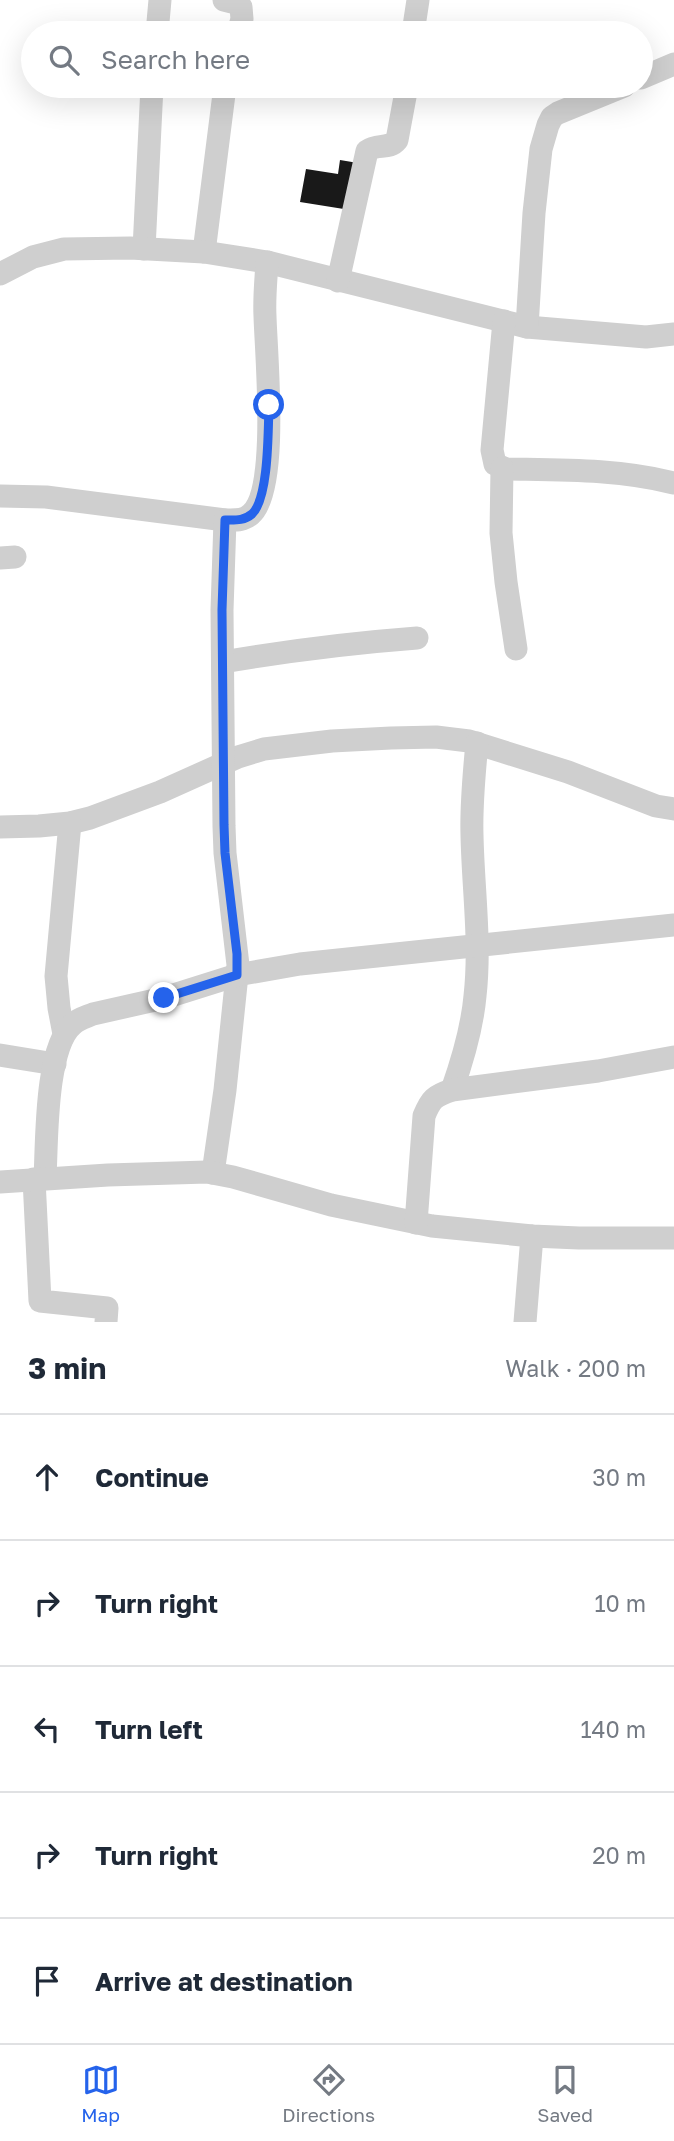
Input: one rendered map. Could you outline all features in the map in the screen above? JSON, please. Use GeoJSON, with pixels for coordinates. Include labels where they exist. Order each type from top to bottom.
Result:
{"type":"FeatureCollection","features":[{"type":"Feature","properties":{"kind":"street"},"geometry":{"type":"LineString","coordinates":[[158,21],[160,0]]}},
{"type":"Feature","properties":{"kind":"street"},"geometry":{"type":"LineString","coordinates":[[224,0],[241,7],[241,21]]}},
{"type":"Feature","properties":{"kind":"street"},"geometry":{"type":"LineString","coordinates":[[415,21],[418,0]]}},
{"type":"Feature","properties":{"kind":"street"},"geometry":{"type":"LineString","coordinates":[[653,73],[674,64]]}},
{"type":"Feature","properties":{"kind":"street"},"geometry":{"type":"LineString","coordinates":[[144,249],[151,98]]}},
{"type":"Feature","properties":{"kind":"street"},"geometry":{"type":"LineString","coordinates":[[204,252],[223,98]]}},
{"type":"Feature","properties":{"kind":"street"},"geometry":{"type":"LineString","coordinates":[[338,281],[368,151],[371,148],[389,146],[397,140],[405,98]]}},
{"type":"Feature","properties":{"kind":"street"},"geometry":{"type":"LineString","coordinates":[[527,327],[535,201],[541,149],[548,125],[558,113],[595,98]]}},
{"type":"Feature","properties":{"kind":"street"},"geometry":{"type":"LineString","coordinates":[[0,274],[33,257],[64,249],[204,252],[267,262],[527,327],[646,337],[674,334]]}},
{"type":"Feature","properties":{"kind":"street"},"geometry":{"type":"LineString","coordinates":[[0,496],[46,497],[225,520],[241,520],[250,515],[260,498],[264,479],[269,405],[265,314],[267,262]]}},
{"type":"Feature","properties":{"kind":"street"},"geometry":{"type":"LineString","coordinates":[[504,321],[492,450],[495,464],[502,468],[597,471],[645,476],[674,483]]}},
{"type":"Feature","properties":{"kind":"street"},"geometry":{"type":"LineString","coordinates":[[502,468],[501,533],[516,649]]}},
{"type":"Feature","properties":{"kind":"street"},"geometry":{"type":"LineString","coordinates":[[213,1173],[237,975],[225,853],[222,610],[225,520]]}},
{"type":"Feature","properties":{"kind":"street"},"geometry":{"type":"LineString","coordinates":[[223,662],[342,644],[417,638]]}},
{"type":"Feature","properties":{"kind":"street"},"geometry":{"type":"LineString","coordinates":[[0,827],[70,823],[90,818],[264,749],[332,741],[436,737],[477,743],[569,772],[656,806],[674,809]]}},
{"type":"Feature","properties":{"kind":"street"},"geometry":{"type":"LineString","coordinates":[[452,1090],[467,1045],[475,995],[478,946],[472,798],[477,743]]}},
{"type":"Feature","properties":{"kind":"street"},"geometry":{"type":"LineString","coordinates":[[64,1034],[55,976],[70,823]]}},
{"type":"Feature","properties":{"kind":"street"},"geometry":{"type":"LineString","coordinates":[[106,1322],[107,1308],[40,1301],[39,1179],[55,1064],[64,1034],[72,1024],[93,1014],[175,995],[237,975],[300,964],[674,925]]}},
{"type":"Feature","properties":{"kind":"street"},"geometry":{"type":"LineString","coordinates":[[0,1055],[55,1064]]}},
{"type":"Feature","properties":{"kind":"street"},"geometry":{"type":"LineString","coordinates":[[416,1223],[424,1116],[436,1096],[452,1090],[598,1071],[674,1057]]}},
{"type":"Feature","properties":{"kind":"street"},"geometry":{"type":"LineString","coordinates":[[0,1182],[179,1172],[213,1173],[331,1205],[416,1223],[532,1236],[674,1238]]}},
{"type":"Feature","properties":{"kind":"street"},"geometry":{"type":"LineString","coordinates":[[525,1322],[532,1236]]}},
{"type":"Feature","properties":{"kind":"building"},"geometry":{"type":"Polygon","coordinates":[[[340,160],[358,163],[350,210],[300,202],[306,169],[338,174],[340,160]]]}},
{"type":"Feature","properties":{"kind":"route"},"geometry":{"type":"LineString","coordinates":[[164,998],[237,975],[224,825],[222,610],[225,520],[241,520],[256,509],[267,457],[269,405]]}}]}
